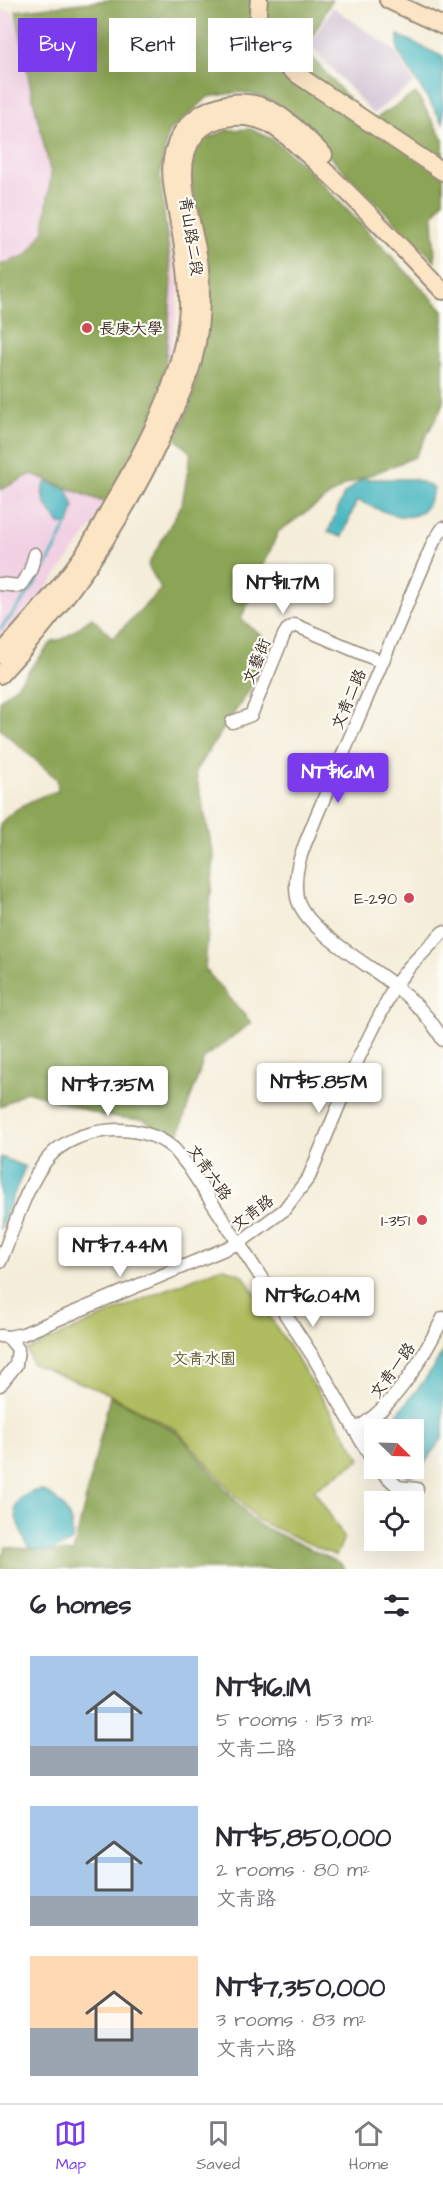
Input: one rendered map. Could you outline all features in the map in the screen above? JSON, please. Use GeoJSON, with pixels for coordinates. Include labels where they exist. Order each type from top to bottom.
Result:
{"type":"FeatureCollection","features":[{"type":"Feature","properties":{"kind":"street"},"geometry":{"type":"LineString","coordinates":[[259,0],[257,14],[259,30],[265,46],[276,58],[443,172]]}},
{"type":"Feature","properties":{"kind":"street"},"geometry":{"type":"LineString","coordinates":[[265,0],[264,22],[271,42],[282,54],[443,164]]}},
{"type":"Feature","properties":{"kind":"street"},"geometry":{"type":"LineString","coordinates":[[388,0],[443,26]]}},
{"type":"Feature","properties":{"kind":"street","name":"青山路二段"},"geometry":{"type":"LineString","coordinates":[[0,655],[80,560],[135,466],[168,395],[181,351],[188,307],[184,255],[171,185],[170,167],[174,149],[189,123],[209,109],[233,102],[249,102],[263,106],[281,116],[327,158],[443,279]]}},
{"type":"Feature","properties":{"kind":"street","name":"青山路二段"},"geometry":{"type":"LineString","coordinates":[[0,675],[24,649],[87,569],[121,516],[160,441],[193,361],[200,317],[200,268],[183,170],[186,150],[197,133],[212,122],[237,116],[266,122],[278,129],[330,175],[443,291]]}},
{"type":"Feature","properties":{"kind":"street","name":"文青二路"},"geometry":{"type":"LineString","coordinates":[[395,985],[322,932],[304,912],[297,900],[296,882],[298,863],[316,817],[434,541],[443,528]]}},
{"type":"Feature","properties":{"kind":"street"},"geometry":{"type":"LineString","coordinates":[[0,584],[20,586],[30,571],[35,554]]}},
{"type":"Feature","properties":{"kind":"street","name":"文藝街"},"geometry":{"type":"LineString","coordinates":[[232,722],[251,715],[284,635],[295,625],[382,662]]}},
{"type":"Feature","properties":{"kind":"street","name":"文青路"},"geometry":{"type":"LineString","coordinates":[[4,1336],[23,1334],[239,1243],[284,1210],[309,1178],[359,1057],[395,985],[443,932]]}},
{"type":"Feature","properties":{"kind":"street"},"geometry":{"type":"LineString","coordinates":[[395,985],[435,1028],[443,1040]]}},
{"type":"Feature","properties":{"kind":"street","name":"文青六路"},"geometry":{"type":"LineString","coordinates":[[0,1262],[38,1171],[63,1145],[79,1137],[117,1131],[136,1131],[154,1137],[172,1148],[188,1166],[314,1358],[364,1446]]}},
{"type":"Feature","properties":{"kind":"street","name":"文青一路"},"geometry":{"type":"LineString","coordinates":[[355,1430],[385,1409],[424,1356],[443,1318]]}},
{"type":"Feature","properties":{"kind":"street"},"geometry":{"type":"LineString","coordinates":[[0,1385],[5,1374],[16,1365],[18,1349],[4,1336]]}},
{"type":"Feature","properties":{"kind":"street","name":"文青六路"},"geometry":{"type":"LineString","coordinates":[[389,1479],[398,1487],[417,1489]]}},
{"type":"Feature","properties":{"kind":"shaded area"},"geometry":{"type":"Polygon","coordinates":[[[333,7],[394,50],[414,83],[373,114],[313,48],[313,40],[333,7]]]}},
{"type":"Feature","properties":{"kind":"shaded area","name":"長庚大學"},"geometry":{"type":"Polygon","coordinates":[[[0,10],[11,11],[18,21],[18,72],[55,72],[168,227],[179,286],[169,370],[107,507],[40,597],[0,640],[0,10]]]}},
{"type":"Feature","properties":{"kind":"green space","name":"長庚大學"},"geometry":{"type":"Polygon","coordinates":[[[109,0],[332,0],[313,35],[313,18],[208,18],[208,72],[313,72],[313,59],[370,122],[416,93],[443,139],[443,200],[433,216],[435,261],[284,108],[264,97],[240,92],[208,97],[168,133],[160,175],[172,282],[165,367],[154,413],[106,503],[32,474],[0,490],[0,265],[27,255],[44,230],[51,174],[28,72],[97,72],[97,18],[18,18],[18,22],[16,11],[109,0]]]}},
{"type":"Feature","properties":{"kind":"green space"},"geometry":{"type":"Polygon","coordinates":[[[251,129],[272,139],[299,161],[443,310],[443,405],[415,457],[345,485],[278,532],[241,619],[269,642],[249,691],[195,771],[214,857],[205,969],[251,1023],[204,1058],[176,1142],[144,1120],[104,1116],[27,1091],[0,1107],[0,824],[26,803],[58,791],[57,779],[0,729],[0,700],[18,684],[53,641],[63,639],[92,618],[113,638],[161,589],[148,565],[182,504],[191,453],[176,439],[189,408],[200,366],[204,252],[198,209],[188,175],[193,155],[204,140],[227,130],[251,129]]]}},
{"type":"Feature","properties":{"kind":"green space","name":"文青水園"},"geometry":{"type":"Polygon","coordinates":[[[222,1267],[243,1275],[361,1459],[314,1490],[344,1537],[336,1556],[257,1520],[177,1430],[109,1394],[32,1364],[27,1350],[222,1267]]]}},
{"type":"Feature","properties":{"kind":"green space"},"geometry":{"type":"Polygon","coordinates":[[[110,1396],[177,1432],[255,1523],[340,1563],[345,1569],[0,1569],[0,1558],[6,1547],[73,1553],[110,1396]]]}},
{"type":"Feature","properties":{"kind":"water"},"geometry":{"type":"Polygon","coordinates":[[[398,35],[443,57],[443,123],[398,52],[398,35]]]}},
{"type":"Feature","properties":{"kind":"water"},"geometry":{"type":"Polygon","coordinates":[[[362,479],[414,479],[434,488],[427,506],[420,513],[412,516],[393,515],[357,500],[342,537],[328,532],[344,494],[362,479]]]}},
{"type":"Feature","properties":{"kind":"water"},"geometry":{"type":"Polygon","coordinates":[[[47,482],[67,489],[74,507],[69,524],[59,524],[46,503],[42,492],[47,482]]]}},
{"type":"Feature","properties":{"kind":"water"},"geometry":{"type":"Polygon","coordinates":[[[1,1157],[25,1167],[0,1229],[0,1160],[1,1157]]]}},
{"type":"Feature","properties":{"kind":"water"},"geometry":{"type":"Polygon","coordinates":[[[443,1352],[443,1437],[424,1464],[424,1419],[393,1419],[424,1381],[443,1352]]]}},
{"type":"Feature","properties":{"kind":"water"},"geometry":{"type":"Polygon","coordinates":[[[41,1490],[61,1504],[71,1524],[72,1541],[51,1550],[28,1547],[15,1511],[16,1504],[21,1498],[41,1490]]]}},
{"type":"Feature","properties":{"kind":"waterway"},"geometry":{"type":"LineString","coordinates":[[0,629],[38,578],[55,550],[68,521]]}},
{"type":"Feature","properties":{"kind":"place","name":"長庚大學"},"geometry":{"type":"Point","coordinates":[87,328]}},
{"type":"Feature","properties":{"kind":"place","name":"E-290"},"geometry":{"type":"Point","coordinates":[409,898]}},
{"type":"Feature","properties":{"kind":"place","name":"I-351"},"geometry":{"type":"Point","coordinates":[422,1220]}}]}
